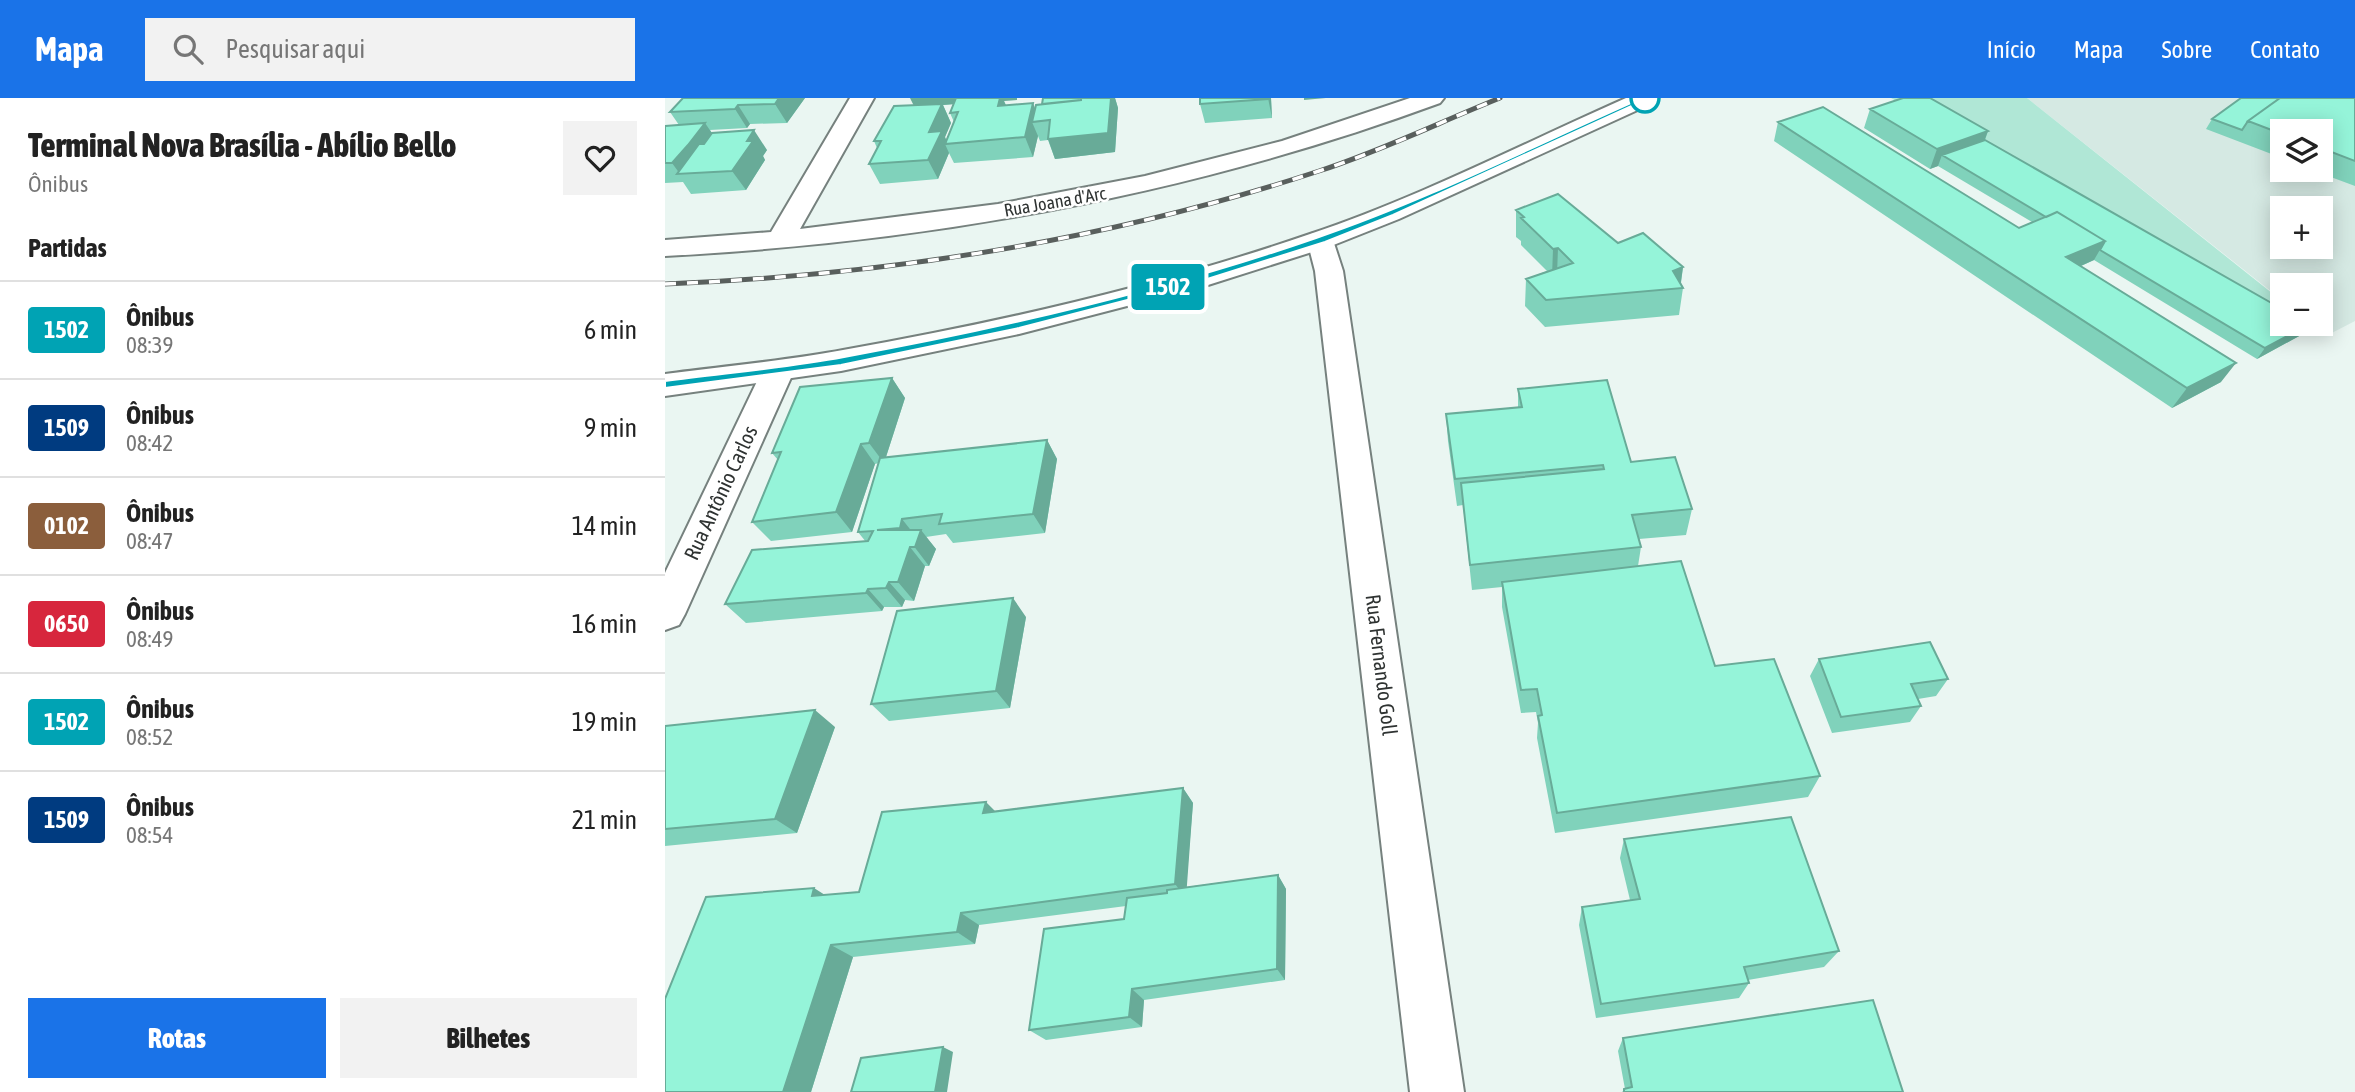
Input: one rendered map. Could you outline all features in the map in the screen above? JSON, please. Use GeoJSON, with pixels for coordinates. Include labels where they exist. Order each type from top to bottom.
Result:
{"type":"FeatureCollection","features":[{"type":"Feature","properties":{"kind":"street"},"geometry":{"type":"LineString","coordinates":[[781,239],[862,98]]}},
{"type":"Feature","properties":{"kind":"street","name":"Rua Joana d'Arc"},"geometry":{"type":"LineString","coordinates":[[665,248],[781,239],[979,216],[1165,180],[1294,145],[1433,98]]}},
{"type":"Feature","properties":{"kind":"street"},"geometry":{"type":"LineString","coordinates":[[665,385],[778,371],[1019,325],[1198,279],[1321,240],[1390,213],[1645,98]]}},
{"type":"Feature","properties":{"kind":"street","name":"Rua Fernando Goll"},"geometry":{"type":"LineString","coordinates":[[1321,240],[1329,271],[1437,1092]]}},
{"type":"Feature","properties":{"kind":"street","name":"Rua Antônio Carlos"},"geometry":{"type":"LineString","coordinates":[[665,614],[778,371]]}},
{"type":"Feature","properties":{"kind":"shaded area"},"geometry":{"type":"Polygon","coordinates":[[[2027,98],[2355,98],[2355,321],[2333,332],[2333,273],[2270,273],[2270,290],[2027,98]]]}},
{"type":"Feature","properties":{"kind":"green space"},"geometry":{"type":"Polygon","coordinates":[[[1891,98],[2027,98],[2270,291],[2270,317],[1891,98]]]}},
{"type":"Feature","properties":{"kind":"building"},"geometry":{"type":"Polygon","coordinates":[[[683,98],[779,98],[775,104],[670,112],[683,98]]]}},
{"type":"Feature","properties":{"kind":"building"},"geometry":{"type":"Polygon","coordinates":[[[956,98],[1000,98],[998,106],[1033,103],[1025,137],[945,144],[958,112],[950,113],[956,98]]]}},
{"type":"Feature","properties":{"kind":"building"},"geometry":{"type":"Polygon","coordinates":[[[1043,98],[1081,98],[1081,100],[1042,104],[1043,98]]]}},
{"type":"Feature","properties":{"kind":"building"},"geometry":{"type":"Polygon","coordinates":[[[1081,98],[1111,98],[1108,133],[1048,139],[1050,120],[1032,122],[1036,105],[1081,98]]]}},
{"type":"Feature","properties":{"kind":"building"},"geometry":{"type":"Polygon","coordinates":[[[1200,98],[1268,98],[1268,99],[1200,104],[1200,98]]]}},
{"type":"Feature","properties":{"kind":"building"},"geometry":{"type":"Polygon","coordinates":[[[1903,98],[1930,98],[1988,131],[1937,149],[1870,109],[1903,98]]]}},
{"type":"Feature","properties":{"kind":"building"},"geometry":{"type":"Polygon","coordinates":[[[2241,98],[2280,98],[2248,121],[2242,130],[2212,119],[2241,98]]]}},
{"type":"Feature","properties":{"kind":"building"},"geometry":{"type":"Polygon","coordinates":[[[2280,98],[2355,98],[2355,161],[2333,153],[2333,119],[2270,119],[2270,129],[2248,121],[2280,98]]]}},
{"type":"Feature","properties":{"kind":"building"},"geometry":{"type":"Polygon","coordinates":[[[942,104],[929,132],[942,131],[928,160],[869,164],[881,141],[874,141],[894,106],[942,104]]]}},
{"type":"Feature","properties":{"kind":"building"},"geometry":{"type":"Polygon","coordinates":[[[1823,107],[2019,228],[2057,212],[2105,241],[2066,257],[2236,363],[2187,388],[1778,122],[1823,107]]]}},
{"type":"Feature","properties":{"kind":"building"},"geometry":{"type":"Polygon","coordinates":[[[705,123],[672,163],[665,163],[665,126],[705,123]]]}},
{"type":"Feature","properties":{"kind":"building"},"geometry":{"type":"Polygon","coordinates":[[[754,130],[747,141],[753,141],[732,171],[677,174],[699,144],[704,144],[712,133],[754,130]]]}},
{"type":"Feature","properties":{"kind":"building"},"geometry":{"type":"Polygon","coordinates":[[[1985,140],[2270,302],[2270,336],[2288,336],[2265,348],[2100,250],[2105,241],[2057,212],[2046,217],[1942,155],[1985,140]]]}},
{"type":"Feature","properties":{"kind":"building"},"geometry":{"type":"Polygon","coordinates":[[[1558,194],[1618,243],[1643,233],[1683,267],[1673,271],[1683,288],[1546,300],[1526,279],[1573,263],[1558,248],[1553,249],[1516,210],[1558,194]]]}},
{"type":"Feature","properties":{"kind":"building"},"geometry":{"type":"Polygon","coordinates":[[[892,378],[869,443],[861,444],[836,512],[752,522],[781,452],[772,453],[800,387],[892,378]]]}},
{"type":"Feature","properties":{"kind":"building"},"geometry":{"type":"Polygon","coordinates":[[[1607,380],[1631,462],[1675,457],[1692,509],[1632,515],[1641,547],[1470,565],[1461,483],[1604,469],[1603,465],[1455,479],[1446,414],[1522,407],[1518,389],[1607,380]]]}},
{"type":"Feature","properties":{"kind":"building"},"geometry":{"type":"Polygon","coordinates":[[[1047,440],[1033,514],[939,524],[942,514],[902,519],[900,528],[877,530],[921,530],[915,547],[910,547],[898,582],[889,582],[886,588],[868,589],[866,593],[725,604],[752,550],[868,541],[873,531],[858,532],[880,458],[1047,440]]]}},
{"type":"Feature","properties":{"kind":"building"},"geometry":{"type":"Polygon","coordinates":[[[1681,561],[1715,666],[1774,659],[1820,776],[1557,813],[1538,716],[1542,715],[1537,689],[1521,690],[1502,582],[1681,561]]]}},
{"type":"Feature","properties":{"kind":"building"},"geometry":{"type":"Polygon","coordinates":[[[1013,598],[996,691],[871,704],[897,611],[1013,598]]]}},
{"type":"Feature","properties":{"kind":"building"},"geometry":{"type":"Polygon","coordinates":[[[1930,642],[1948,679],[1911,684],[1921,706],[1841,717],[1819,659],[1930,642]]]}},
{"type":"Feature","properties":{"kind":"building"},"geometry":{"type":"Polygon","coordinates":[[[815,710],[775,819],[665,829],[665,726],[815,710]]]}},
{"type":"Feature","properties":{"kind":"building"},"geometry":{"type":"Polygon","coordinates":[[[1183,788],[1175,884],[961,913],[957,932],[831,945],[783,1092],[665,1092],[665,999],[706,897],[814,888],[812,896],[859,892],[882,812],[986,802],[983,813],[1183,788]]]}},
{"type":"Feature","properties":{"kind":"building"},"geometry":{"type":"Polygon","coordinates":[[[1791,817],[1839,951],[1744,967],[1749,983],[1601,1004],[1582,907],[1640,899],[1624,839],[1791,817]]]}},
{"type":"Feature","properties":{"kind":"building"},"geometry":{"type":"Polygon","coordinates":[[[1278,875],[1277,969],[1132,989],[1129,1017],[1029,1030],[1044,929],[1124,919],[1127,898],[1278,875]]]}},
{"type":"Feature","properties":{"kind":"building"},"geometry":{"type":"Polygon","coordinates":[[[1873,1000],[1903,1092],[1624,1092],[1624,1089],[1632,1087],[1623,1038],[1873,1000]]]}},
{"type":"Feature","properties":{"kind":"building"},"geometry":{"type":"Polygon","coordinates":[[[943,1047],[935,1092],[851,1092],[861,1058],[943,1047]]]}},
{"type":"Feature","properties":{"kind":"railway"},"geometry":{"type":"LineString","coordinates":[[665,284],[914,263],[1077,235],[1159,217],[1239,196],[1342,163],[1500,98]]}},
{"type":"Feature","properties":{"kind":"bus line","name":"1502"},"geometry":{"type":"LineString","coordinates":[[665,385],[841,361],[1019,325],[1198,279],[1321,240],[1390,213],[1645,98]]}}]}
